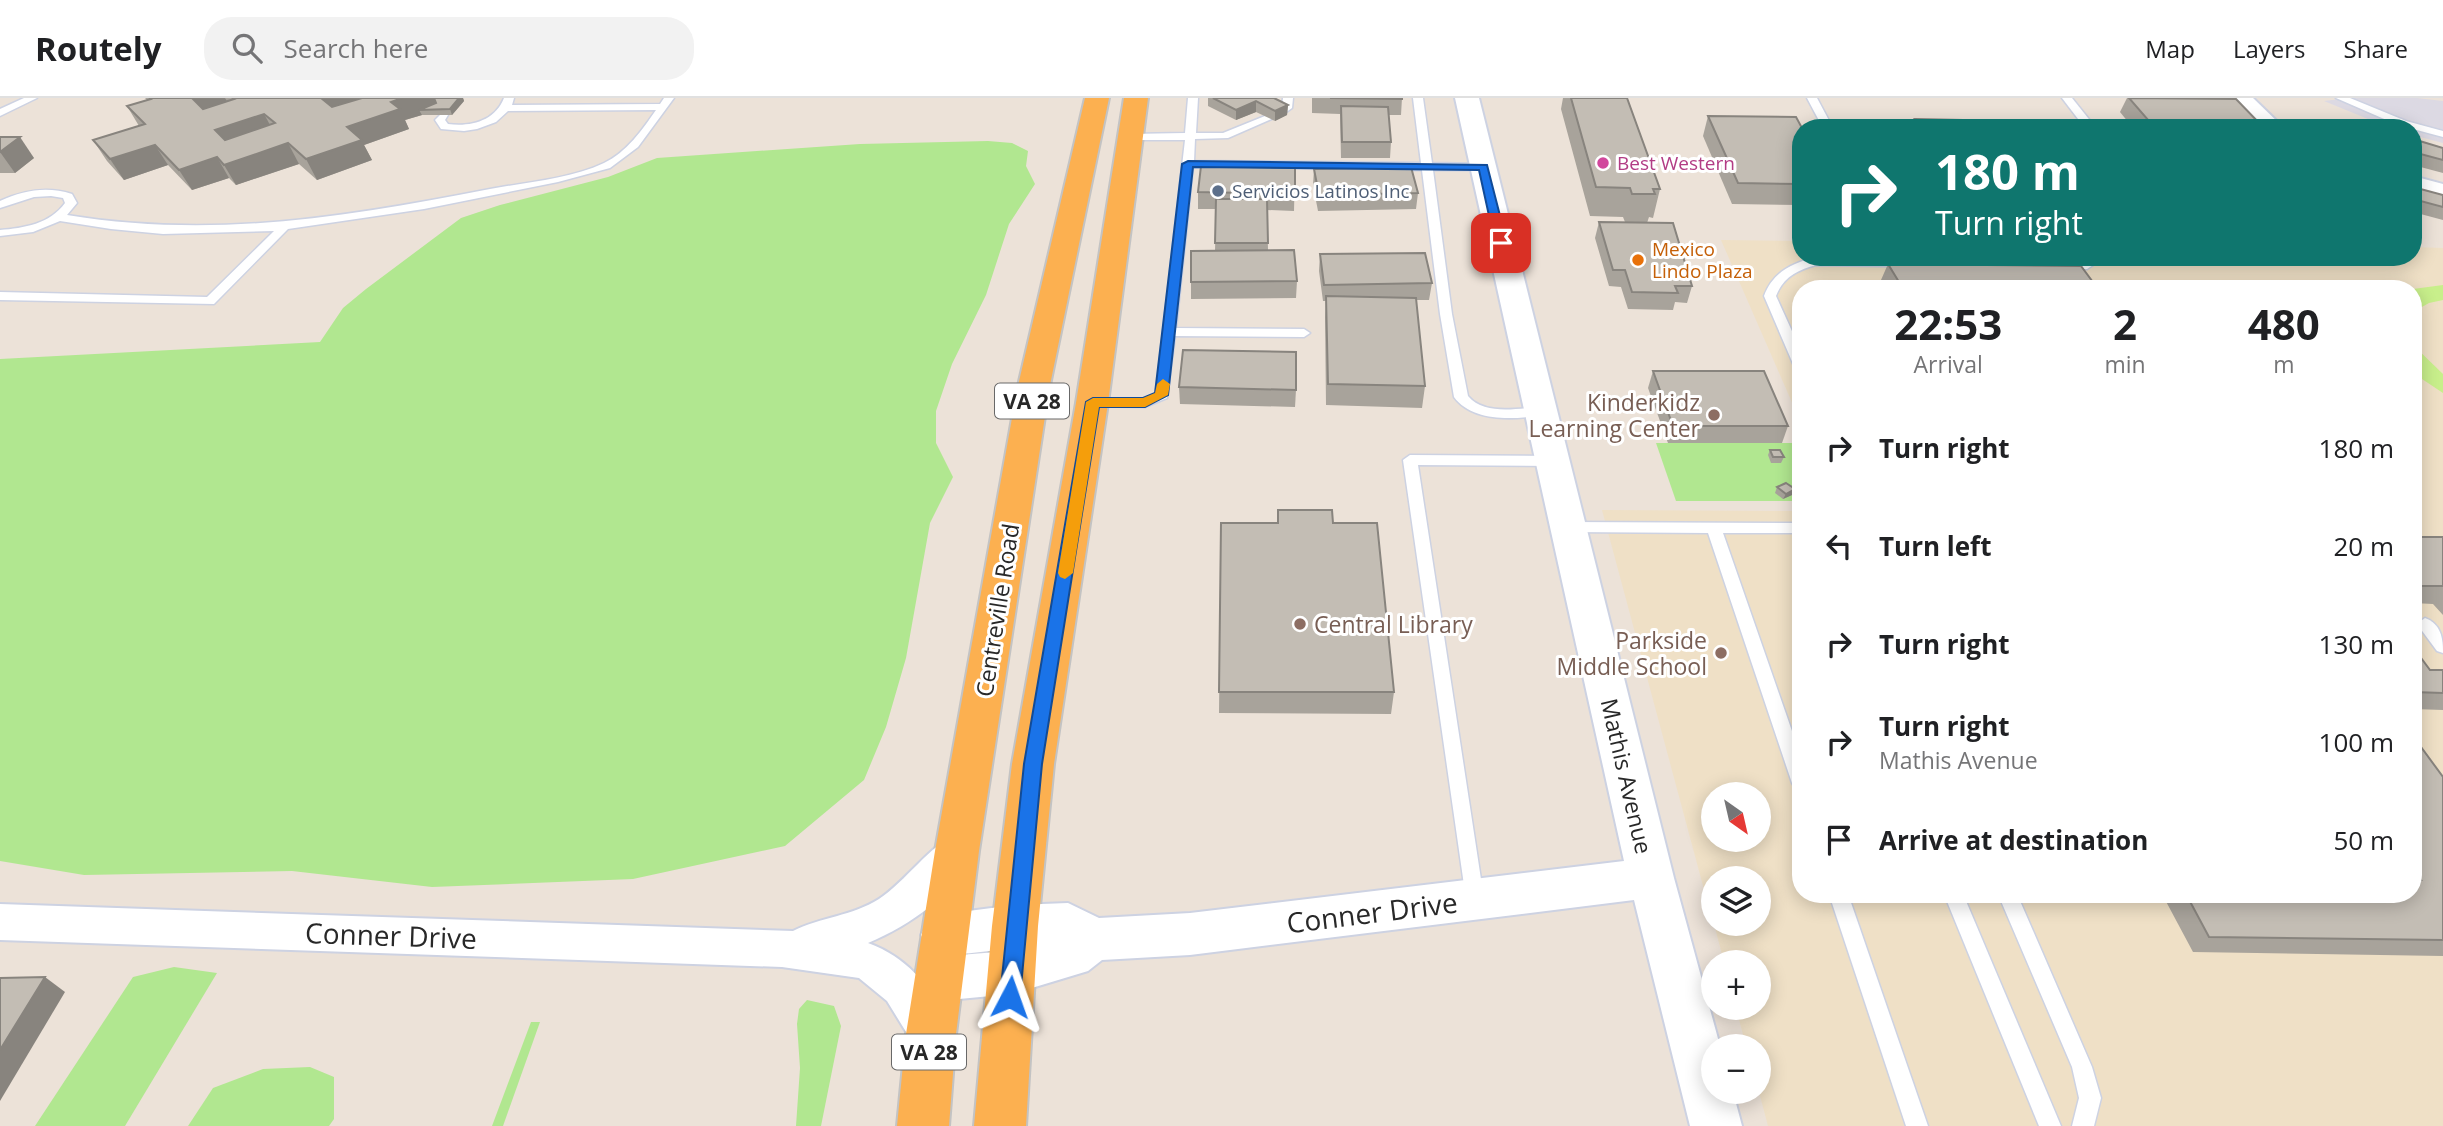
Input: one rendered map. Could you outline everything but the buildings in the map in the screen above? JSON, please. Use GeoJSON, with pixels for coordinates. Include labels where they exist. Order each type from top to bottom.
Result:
{"type":"FeatureCollection","features":[{"type":"Feature","properties":{"kind":"highway","name":"Centreville Road"},"geometry":{"type":"LineString","coordinates":[[923,1126],[931,1034],[957,851],[1033,390],[1097,98]]}},
{"type":"Feature","properties":{"kind":"highway","name":"VA 28"},"geometry":{"type":"LineString","coordinates":[[1000,1126],[1014,949],[1033,764],[1093,402],[1105,300],[1136,111]]}},
{"type":"Feature","properties":{"kind":"street","name":"Mathis Avenue"},"geometry":{"type":"LineString","coordinates":[[1467,98],[1651,878],[1716,1126]]}},
{"type":"Feature","properties":{"kind":"street"},"geometry":{"type":"LineString","coordinates":[[2238,99],[2262,119]]}},
{"type":"Feature","properties":{"kind":"street"},"geometry":{"type":"LineString","coordinates":[[2422,185],[2443,191]]}},
{"type":"Feature","properties":{"kind":"street","name":"Conner Drive"},"geometry":{"type":"LineString","coordinates":[[782,948],[852,931],[893,912],[922,890],[957,851]]}},
{"type":"Feature","properties":{"kind":"street","name":"Conner Drive"},"geometry":{"type":"LineString","coordinates":[[942,957],[1014,949],[1071,956],[1093,939],[1190,934],[1651,878]]}},
{"type":"Feature","properties":{"kind":"street","name":"Conner Drive"},"geometry":{"type":"LineString","coordinates":[[0,922],[782,948],[856,956],[879,965],[902,985],[931,1034]]}},
{"type":"Feature","properties":{"kind":"lane"},"geometry":{"type":"LineString","coordinates":[[0,113],[32,98]]}},
{"type":"Feature","properties":{"kind":"lane"},"geometry":{"type":"LineString","coordinates":[[1093,402],[1145,402],[1161,395],[1191,138],[1193,98]]}},
{"type":"Feature","properties":{"kind":"lane"},"geometry":{"type":"LineString","coordinates":[[1282,113],[1287,108],[1288,98]]}},
{"type":"Feature","properties":{"kind":"lane"},"geometry":{"type":"LineString","coordinates":[[1418,98],[1446,314],[1461,397],[1478,410],[1541,411]]}},
{"type":"Feature","properties":{"kind":"lane"},"geometry":{"type":"LineString","coordinates":[[1812,98],[1823,119]]}},
{"type":"Feature","properties":{"kind":"lane"},"geometry":{"type":"LineString","coordinates":[[2067,98],[2084,119]]}},
{"type":"Feature","properties":{"kind":"lane"},"geometry":{"type":"LineString","coordinates":[[2341,98],[2391,119]]}},
{"type":"Feature","properties":{"kind":"lane"},"geometry":{"type":"LineString","coordinates":[[443,115],[440,120],[445,127],[462,128],[487,122],[508,103],[666,103]]}},
{"type":"Feature","properties":{"kind":"lane"},"geometry":{"type":"LineString","coordinates":[[58,217],[162,230],[283,228],[403,209],[596,169],[626,155],[666,103]]}},
{"type":"Feature","properties":{"kind":"lane"},"geometry":{"type":"LineString","coordinates":[[1136,111],[1191,138],[1224,136],[1269,118]]}},
{"type":"Feature","properties":{"kind":"lane"},"geometry":{"type":"LineString","coordinates":[[2422,128],[2443,134]]}},
{"type":"Feature","properties":{"kind":"lane"},"geometry":{"type":"LineString","coordinates":[[1188,164],[1483,167]]}},
{"type":"Feature","properties":{"kind":"lane"},"geometry":{"type":"LineString","coordinates":[[0,205],[27,195],[62,194],[68,196],[71,204],[58,217],[30,229],[0,233]]}},
{"type":"Feature","properties":{"kind":"lane"},"geometry":{"type":"LineString","coordinates":[[0,296],[211,301],[283,228]]}},
{"type":"Feature","properties":{"kind":"lane"},"geometry":{"type":"LineString","coordinates":[[1792,346],[1770,296],[1781,276],[1800,266]]}},
{"type":"Feature","properties":{"kind":"lane"},"geometry":{"type":"LineString","coordinates":[[1169,332],[1304,333]]}},
{"type":"Feature","properties":{"kind":"lane"},"geometry":{"type":"LineString","coordinates":[[1475,899],[1410,460],[1553,461]]}},
{"type":"Feature","properties":{"kind":"lane"},"geometry":{"type":"LineString","coordinates":[[1568,527],[1792,529]]}},
{"type":"Feature","properties":{"kind":"lane"},"geometry":{"type":"LineString","coordinates":[[1714,528],[1792,757]]}},
{"type":"Feature","properties":{"kind":"lane"},"geometry":{"type":"LineString","coordinates":[[2425,624],[2443,647]]}},
{"type":"Feature","properties":{"kind":"lane"},"geometry":{"type":"LineString","coordinates":[[1841,903],[1917,1126]]}},
{"type":"Feature","properties":{"kind":"lane"},"geometry":{"type":"LineString","coordinates":[[1957,903],[2050,1126]]}},
{"type":"Feature","properties":{"kind":"lane"},"geometry":{"type":"LineString","coordinates":[[2011,903],[2082,1067],[2090,1098],[2083,1126]]}},
{"type":"Feature","properties":{"kind":"shaded area"},"geometry":{"type":"Polygon","coordinates":[[[2349,98],[2417,98],[2443,101],[2443,143],[2422,137],[2422,119],[2368,119],[2324,101],[2349,98]]]}},
{"type":"Feature","properties":{"kind":"shaded area","name":"Parkside Middle School"},"geometry":{"type":"Polygon","coordinates":[[[1721,240],[1792,241],[1792,266],[2422,266],[2422,247],[2443,248],[2443,1126],[1768,1126],[1762,1104],[1771,1104],[1771,1034],[1743,1034],[1739,1020],[1771,1020],[1771,950],[1721,950],[1717,936],[1771,936],[1771,866],[1701,866],[1701,878],[1602,510],[1792,511],[1792,903],[2422,903],[2422,280],[1792,280],[1792,402],[1721,240]]]}},
{"type":"Feature","properties":{"kind":"green space"},"geometry":{"type":"Polygon","coordinates":[[[988,141],[1012,143],[1028,151],[1026,166],[1035,184],[1009,224],[986,295],[952,364],[936,411],[936,443],[953,477],[930,523],[906,658],[886,727],[864,780],[785,846],[633,879],[432,887],[292,871],[84,875],[0,861],[0,359],[320,342],[343,308],[461,218],[608,177],[657,158],[860,144],[988,141]]]}},
{"type":"Feature","properties":{"kind":"green space"},"geometry":{"type":"Polygon","coordinates":[[[2443,285],[2443,300],[2422,307],[2422,288],[2443,285]]]}},
{"type":"Feature","properties":{"kind":"green space"},"geometry":{"type":"Polygon","coordinates":[[[2422,354],[2443,374],[2443,393],[2422,379],[2422,354]]]}},
{"type":"Feature","properties":{"kind":"green space"},"geometry":{"type":"Polygon","coordinates":[[[1656,443],[1792,443],[1792,501],[1676,501],[1656,443]]]}},
{"type":"Feature","properties":{"kind":"green space"},"geometry":{"type":"Polygon","coordinates":[[[174,967],[217,973],[125,1126],[35,1126],[133,977],[174,967]]]}},
{"type":"Feature","properties":{"kind":"green space"},"geometry":{"type":"Polygon","coordinates":[[[807,1000],[834,1006],[841,1026],[821,1126],[796,1126],[800,1068],[797,1024],[799,1009],[807,1000]]]}},
{"type":"Feature","properties":{"kind":"green space"},"geometry":{"type":"Polygon","coordinates":[[[531,1022],[540,1022],[503,1126],[492,1126],[531,1022]]]}},
{"type":"Feature","properties":{"kind":"green space"},"geometry":{"type":"Polygon","coordinates":[[[310,1067],[334,1077],[334,1119],[329,1126],[188,1126],[213,1088],[263,1069],[310,1067]]]}},
{"type":"Feature","properties":{"kind":"slow traffic"},"geometry":{"type":"LineString","coordinates":[[1065,573],[1093,402],[1145,402],[1161,395],[1163,384]]}},
{"type":"Feature","properties":{"kind":"place","name":"Best Western"},"geometry":{"type":"Point","coordinates":[1603,163]}},
{"type":"Feature","properties":{"kind":"place","name":"Servicios Latinos Inc"},"geometry":{"type":"Point","coordinates":[1218,191]}},
{"type":"Feature","properties":{"kind":"place","name":"Mexico Lindo Plaza"},"geometry":{"type":"Point","coordinates":[1638,260]}},
{"type":"Feature","properties":{"kind":"place","name":"Kinderkidz Learning Center"},"geometry":{"type":"Point","coordinates":[1714,415]}},
{"type":"Feature","properties":{"kind":"place","name":"Central Library"},"geometry":{"type":"Point","coordinates":[1300,624]}},
{"type":"Feature","properties":{"kind":"place","name":"Parkside Middle School"},"geometry":{"type":"Point","coordinates":[1721,653]}},
{"type":"Feature","properties":{"kind":"route"},"geometry":{"type":"LineString","coordinates":[[1010,997],[1033,764],[1093,402],[1145,402],[1161,395],[1188,164],[1483,167],[1501,243]]}}]}
